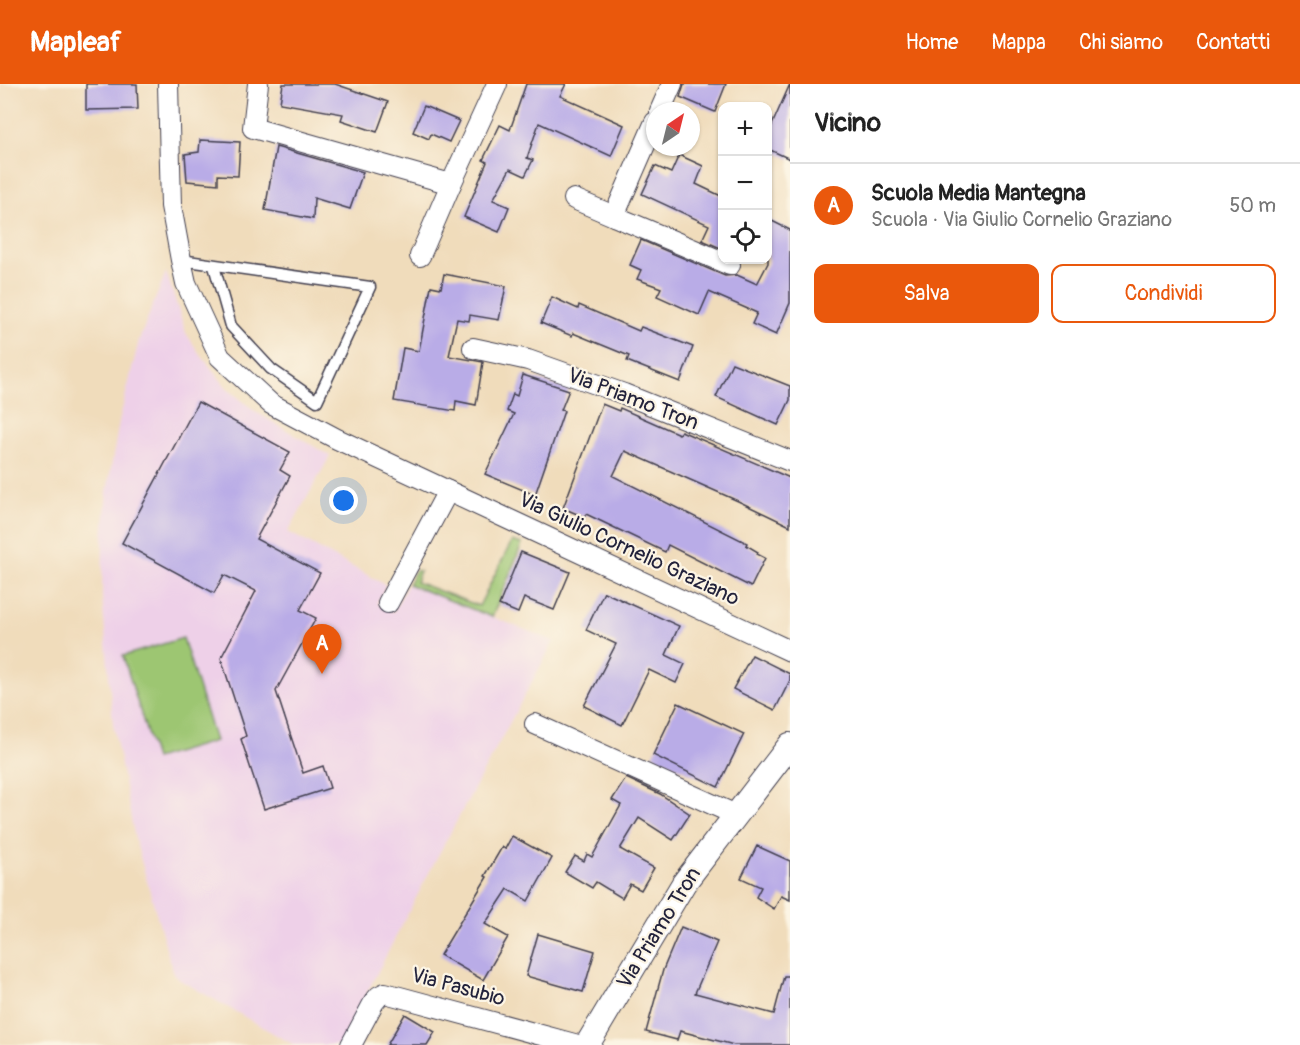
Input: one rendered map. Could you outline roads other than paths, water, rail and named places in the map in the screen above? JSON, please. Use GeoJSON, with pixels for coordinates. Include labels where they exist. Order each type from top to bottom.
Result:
{"type":"FeatureCollection","features":[{"type":"Feature","properties":{"kind":"street","name":"Via Giulio Cornelio Graziano"},"geometry":{"type":"LineString","coordinates":[[168,84],[171,206],[186,283],[220,357],[271,404],[337,440],[790,651]]}},
{"type":"Feature","properties":{"kind":"street"},"geometry":{"type":"LineString","coordinates":[[258,84],[253,128],[451,184]]}},
{"type":"Feature","properties":{"kind":"street"},"geometry":{"type":"LineString","coordinates":[[420,256],[497,84]]}},
{"type":"Feature","properties":{"kind":"street"},"geometry":{"type":"LineString","coordinates":[[664,102],[672,84]]}},
{"type":"Feature","properties":{"kind":"street"},"geometry":{"type":"LineString","coordinates":[[614,216],[646,143]]}},
{"type":"Feature","properties":{"kind":"street"},"geometry":{"type":"LineString","coordinates":[[574,199],[730,265]]}},
{"type":"Feature","properties":{"kind":"street","name":"Via Priamo Tron"},"geometry":{"type":"LineString","coordinates":[[473,348],[539,363],[624,394],[790,461]]}},
{"type":"Feature","properties":{"kind":"street"},"geometry":{"type":"LineString","coordinates":[[388,603],[448,490]]}},
{"type":"Feature","properties":{"kind":"street"},"geometry":{"type":"LineString","coordinates":[[535,724],[736,815]]}},
{"type":"Feature","properties":{"kind":"street","name":"Via Priamo Tron"},"geometry":{"type":"LineString","coordinates":[[587,1045],[673,900],[790,745]]}},
{"type":"Feature","properties":{"kind":"street","name":"Via Pasubio"},"geometry":{"type":"LineString","coordinates":[[351,1045],[374,1002],[385,993],[578,1045]]}},
{"type":"Feature","properties":{"kind":"lane"},"geometry":{"type":"LineString","coordinates":[[182,260],[370,287],[317,401],[271,369],[231,326],[214,266]]}},
{"type":"Feature","properties":{"kind":"place","name":"Scuola Media Mantegna"},"geometry":{"type":"Point","coordinates":[322,674]}}]}
